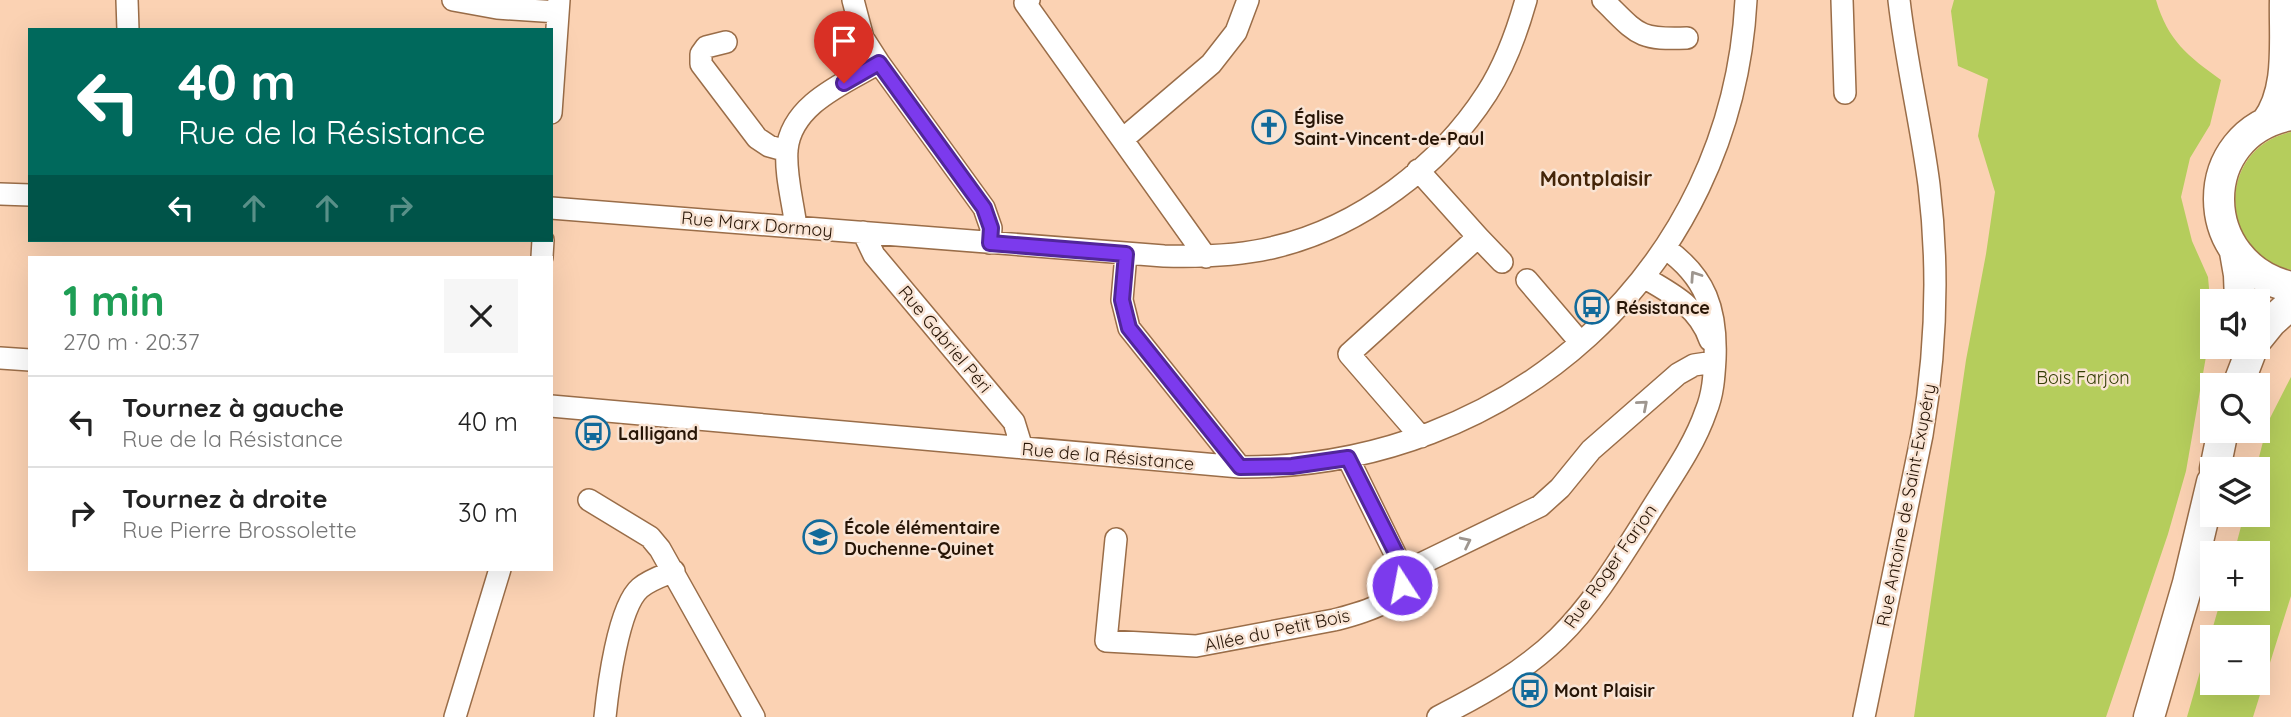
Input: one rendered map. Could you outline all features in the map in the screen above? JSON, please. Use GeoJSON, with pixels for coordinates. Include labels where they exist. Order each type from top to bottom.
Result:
{"type":"FeatureCollection","features":[{"type":"Feature","properties":{"kind":"main road"},"geometry":{"type":"LineString","coordinates":[[2285,0],[2285,83],[2277,110],[2278,119],[2239,144],[2228,161],[2219,194],[2225,234],[2235,252],[2260,275],[2291,287]]}},
{"type":"Feature","properties":{"kind":"main road"},"geometry":{"type":"LineString","coordinates":[[2235,252],[2240,289]]}},
{"type":"Feature","properties":{"kind":"main road"},"geometry":{"type":"LineString","coordinates":[[2270,322],[2291,304]]}},
{"type":"Feature","properties":{"kind":"main road"},"geometry":{"type":"LineString","coordinates":[[2149,717],[2201,527]]}},
{"type":"Feature","properties":{"kind":"street"},"geometry":{"type":"LineString","coordinates":[[127,0],[128,28]]}},
{"type":"Feature","properties":{"kind":"street"},"geometry":{"type":"LineString","coordinates":[[453,0],[497,8],[558,6],[553,82]]}},
{"type":"Feature","properties":{"kind":"street"},"geometry":{"type":"LineString","coordinates":[[853,0],[863,38],[984,208],[991,228],[990,243]]}},
{"type":"Feature","properties":{"kind":"street"},"geometry":{"type":"LineString","coordinates":[[1029,0],[1025,3],[1206,257]]}},
{"type":"Feature","properties":{"kind":"street"},"geometry":{"type":"LineString","coordinates":[[1123,139],[1211,64],[1236,32],[1248,0]]}},
{"type":"Feature","properties":{"kind":"street","name":"Rue Marx Dormoy"},"geometry":{"type":"LineString","coordinates":[[553,208],[1126,254],[1206,257],[1277,247],[1326,230],[1373,205],[1418,170],[1460,129],[1488,91],[1512,42],[1526,0]]}},
{"type":"Feature","properties":{"kind":"street"},"geometry":{"type":"LineString","coordinates":[[1603,0],[1645,37],[1687,38]]}},
{"type":"Feature","properties":{"kind":"street","name":"Rue de la Résistance"},"geometry":{"type":"LineString","coordinates":[[553,406],[1240,467],[1292,466],[1348,458],[1421,437],[1465,418],[1513,392],[1555,364],[1645,278],[1696,194],[1722,130],[1739,63],[1746,0]]}},
{"type":"Feature","properties":{"kind":"street"},"geometry":{"type":"LineString","coordinates":[[1842,0],[1845,93]]}},
{"type":"Feature","properties":{"kind":"street","name":"Rue Antoine de Saint-Exupéry"},"geometry":{"type":"LineString","coordinates":[[1864,717],[1922,436],[1934,332],[1931,201],[1899,0]]}},
{"type":"Feature","properties":{"kind":"street"},"geometry":{"type":"LineString","coordinates":[[726,42],[706,47],[701,54],[701,64],[757,138],[769,146],[787,151]]}},
{"type":"Feature","properties":{"kind":"street"},"geometry":{"type":"LineString","coordinates":[[796,227],[787,151],[792,132],[809,107],[826,93],[879,63]]}},
{"type":"Feature","properties":{"kind":"street"},"geometry":{"type":"LineString","coordinates":[[1418,170],[1502,262]]}},
{"type":"Feature","properties":{"kind":"street"},"geometry":{"type":"LineString","coordinates":[[0,194],[28,195]]}},
{"type":"Feature","properties":{"kind":"street","name":"Rue Gabriel Péri"},"geometry":{"type":"LineString","coordinates":[[863,232],[874,255],[1014,422],[1022,449]]}},
{"type":"Feature","properties":{"kind":"street"},"geometry":{"type":"LineString","coordinates":[[1421,437],[1349,354],[1478,237]]}},
{"type":"Feature","properties":{"kind":"street","name":"Rue Roger Farjon"},"geometry":{"type":"LineString","coordinates":[[1438,717],[1517,673],[1560,637],[1586,605],[1636,533],[1690,444],[1710,399],[1715,332],[1707,296],[1689,268],[1665,248]]}},
{"type":"Feature","properties":{"kind":"street"},"geometry":{"type":"LineString","coordinates":[[1126,254],[1122,300],[1129,328],[1240,467]]}},
{"type":"Feature","properties":{"kind":"street","name":"Rue Roger Farjon"},"geometry":{"type":"LineString","coordinates":[[1645,278],[1693,310],[1707,332],[1714,362]]}},
{"type":"Feature","properties":{"kind":"street"},"geometry":{"type":"LineString","coordinates":[[1527,280],[1580,342]]}},
{"type":"Feature","properties":{"kind":"street"},"geometry":{"type":"LineString","coordinates":[[0,358],[28,360]]}},
{"type":"Feature","properties":{"kind":"street"},"geometry":{"type":"LineString","coordinates":[[1348,458],[1404,572],[1540,506],[1553,495],[1591,450],[1678,374],[1694,365],[1714,362]]}},
{"type":"Feature","properties":{"kind":"street"},"geometry":{"type":"LineString","coordinates":[[589,500],[650,537],[674,571],[754,717]]}},
{"type":"Feature","properties":{"kind":"street","name":"Allée du Petit Bois"},"geometry":{"type":"LineString","coordinates":[[1116,539],[1106,641],[1196,646],[1334,620],[1364,610],[1395,595],[1402,585],[1404,572]]}},
{"type":"Feature","properties":{"kind":"street"},"geometry":{"type":"LineString","coordinates":[[455,717],[499,571]]}},
{"type":"Feature","properties":{"kind":"street"},"geometry":{"type":"LineString","coordinates":[[605,717],[616,649],[628,606],[642,586],[674,571]]}},
{"type":"Feature","properties":{"kind":"green space","name":"Bois Farjon"},"geometry":{"type":"Polygon","coordinates":[[[1954,0],[2156,0],[2173,37],[2221,80],[2210,125],[2190,158],[2181,197],[2192,241],[2208,277],[2209,289],[2200,289],[2200,359],[2206,359],[2203,373],[2200,373],[2200,391],[2186,471],[2168,534],[2106,717],[1914,717],[1966,360],[1995,192],[1978,136],[1988,79],[1958,66],[1951,11],[1954,0]]]}},
{"type":"Feature","properties":{"kind":"green space"},"geometry":{"type":"Polygon","coordinates":[[[2291,132],[2291,270],[2267,260],[2249,244],[2239,224],[2235,201],[2239,178],[2249,158],[2266,142],[2291,132]]]}},
{"type":"Feature","properties":{"kind":"green space"},"geometry":{"type":"Polygon","coordinates":[[[2291,377],[2291,596],[2270,663],[2270,625],[2214,625],[2218,611],[2270,611],[2270,541],[2237,541],[2241,527],[2270,527],[2270,457],[2259,457],[2263,443],[2270,443],[2270,418],[2291,377]]]}},
{"type":"Feature","properties":{"kind":"green space"},"geometry":{"type":"Polygon","coordinates":[[[2200,672],[2200,695],[2260,695],[2253,717],[2187,717],[2200,672]]]}},
{"type":"Feature","properties":{"kind":"place","name":"Église Saint-Vincent-de-Paul"},"geometry":{"type":"Point","coordinates":[1269,127]}},
{"type":"Feature","properties":{"kind":"place","name":"Résistance"},"geometry":{"type":"Point","coordinates":[1592,307]}},
{"type":"Feature","properties":{"kind":"place","name":"Lalligand"},"geometry":{"type":"Point","coordinates":[593,433]}},
{"type":"Feature","properties":{"kind":"place","name":"École élémentaire Duchenne-Quinet"},"geometry":{"type":"Point","coordinates":[820,537]}},
{"type":"Feature","properties":{"kind":"place","name":"Mont Plaisir"},"geometry":{"type":"Point","coordinates":[1530,690]}},
{"type":"Feature","properties":{"kind":"district","name":"Montplaisir"},"geometry":{"type":"Point","coordinates":[1596,178]}},
{"type":"Feature","properties":{"kind":"route"},"geometry":{"type":"LineString","coordinates":[[844,83],[879,63],[984,208],[991,228],[990,243],[1126,254],[1122,300],[1129,328],[1240,467],[1292,466],[1348,458],[1402,565],[1402,585]]}}]}
